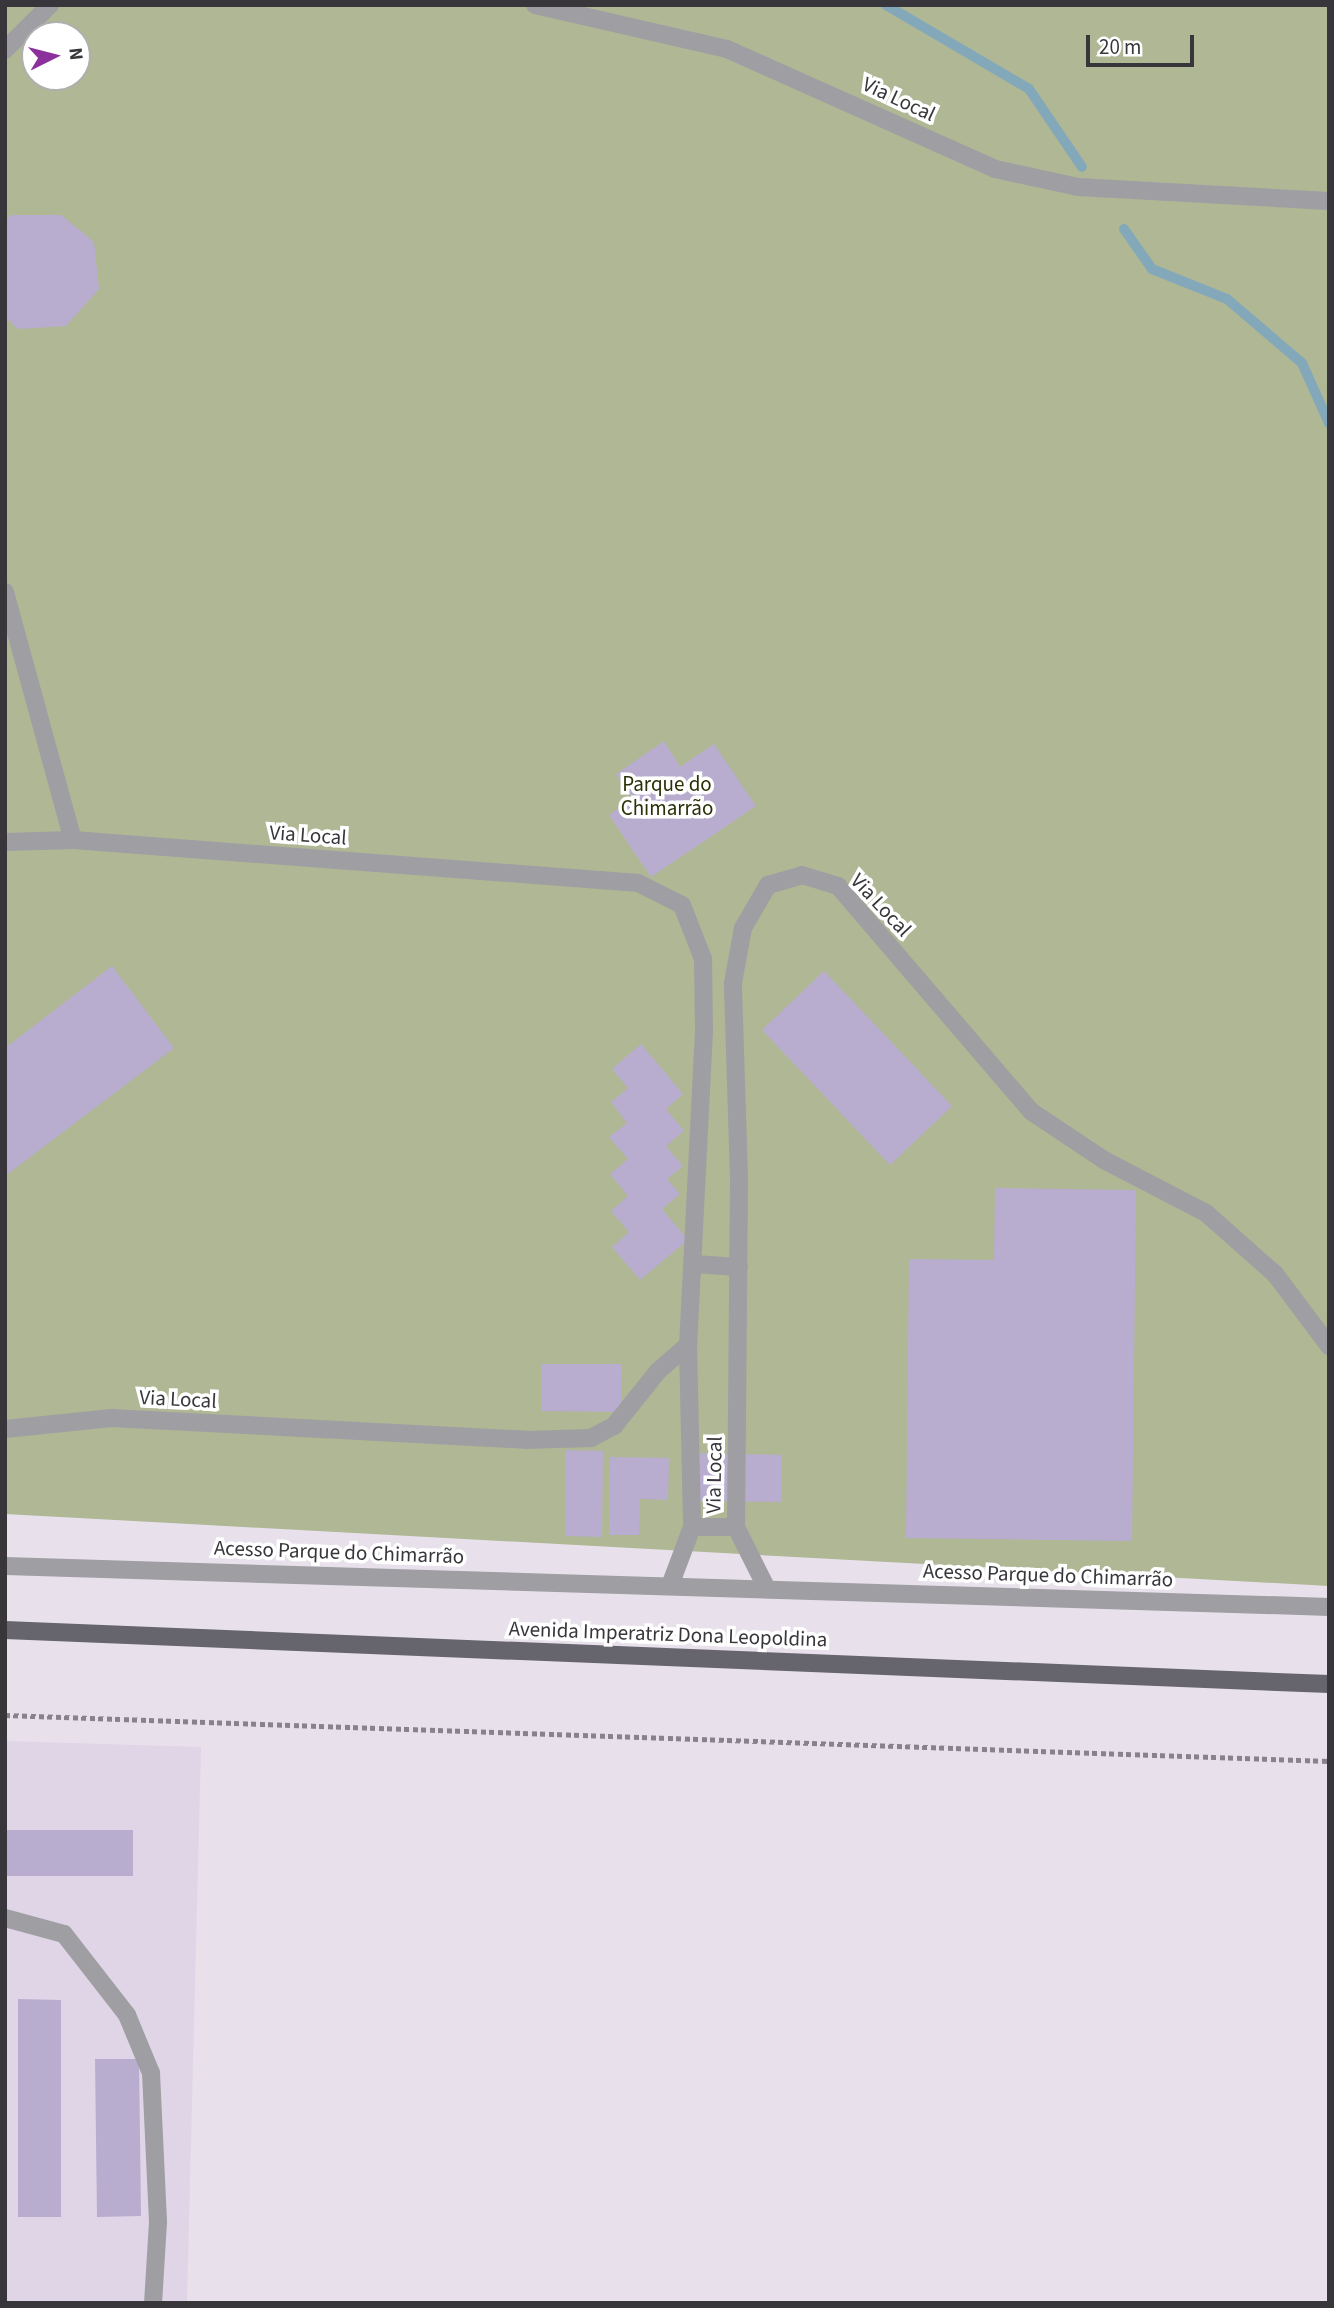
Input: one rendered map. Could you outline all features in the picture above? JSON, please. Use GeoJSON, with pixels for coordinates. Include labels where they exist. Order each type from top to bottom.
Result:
{"type":"FeatureCollection","features":[{"type":"Feature","properties":{"kind":"main road","name":"Avenida Imperatriz Dona Leopoldina"},"geometry":{"type":"LineString","coordinates":[[5,1630],[1329,1684]]}},
{"type":"Feature","properties":{"kind":"street"},"geometry":{"type":"LineString","coordinates":[[5,50],[50,5]]}},
{"type":"Feature","properties":{"kind":"street","name":"Via Local"},"geometry":{"type":"LineString","coordinates":[[535,5],[727,49],[995,169],[1078,187],[1329,201]]}},
{"type":"Feature","properties":{"kind":"street"},"geometry":{"type":"LineString","coordinates":[[5,592],[72,840]]}},
{"type":"Feature","properties":{"kind":"street","name":"Via Local"},"geometry":{"type":"LineString","coordinates":[[5,842],[72,840],[639,883],[682,905],[703,959],[704,1031],[688,1345],[692,1527]]}},
{"type":"Feature","properties":{"kind":"street","name":"Via Local"},"geometry":{"type":"LineString","coordinates":[[736,1527],[739,1267],[733,983],[743,928],[768,885],[802,875],[838,886],[1032,1112],[1104,1160],[1206,1213],[1275,1274],[1329,1346]]}},
{"type":"Feature","properties":{"kind":"street"},"geometry":{"type":"LineString","coordinates":[[704,1031],[734,1032]]}},
{"type":"Feature","properties":{"kind":"street"},"geometry":{"type":"LineString","coordinates":[[694,1264],[739,1267]]}},
{"type":"Feature","properties":{"kind":"street","name":"Via Local"},"geometry":{"type":"LineString","coordinates":[[5,1429],[21,1424],[111,1418],[525,1440],[591,1438],[614,1426],[658,1371],[688,1345]]}},
{"type":"Feature","properties":{"kind":"street"},"geometry":{"type":"LineString","coordinates":[[671,1583],[692,1527],[736,1527],[767,1589]]}},
{"type":"Feature","properties":{"kind":"street","name":"Acesso Parque do Chimarrão"},"geometry":{"type":"LineString","coordinates":[[5,1566],[671,1583],[767,1589],[1329,1607]]}},
{"type":"Feature","properties":{"kind":"street"},"geometry":{"type":"LineString","coordinates":[[5,1917],[64,1934],[127,2015],[151,2073],[158,2222],[153,2303]]}},
{"type":"Feature","properties":{"kind":"path"},"geometry":{"type":"LineString","coordinates":[[5,1716],[1329,1760]]}},
{"type":"Feature","properties":{"kind":"shaded area"},"geometry":{"type":"Polygon","coordinates":[[[5,1741],[201,1747],[187,2303],[5,2303],[5,1741]]]}},
{"type":"Feature","properties":{"kind":"green space","name":"Parque do Chimarrão"},"geometry":{"type":"Polygon","coordinates":[[[5,5],[1329,5],[1329,1586],[5,1514],[5,5]]]}},
{"type":"Feature","properties":{"kind":"building"},"geometry":{"type":"Polygon","coordinates":[[[11,215],[61,215],[94,242],[99,289],[66,326],[18,329],[5,317],[5,221],[11,215]]]}},
{"type":"Feature","properties":{"kind":"building"},"geometry":{"type":"Polygon","coordinates":[[[664,741],[680,767],[714,744],[756,806],[651,877],[609,815],[633,799],[616,774],[664,741]]]}},
{"type":"Feature","properties":{"kind":"building"},"geometry":{"type":"Polygon","coordinates":[[[112,966],[174,1048],[5,1176],[5,1048],[112,966]]]}},
{"type":"Feature","properties":{"kind":"building"},"geometry":{"type":"Polygon","coordinates":[[[824,971],[952,1106],[890,1165],[762,1030],[824,971]]]}},
{"type":"Feature","properties":{"kind":"building"},"geometry":{"type":"Polygon","coordinates":[[[641,1044],[683,1094],[666,1109],[684,1131],[666,1146],[683,1166],[667,1179],[680,1194],[662,1209],[688,1240],[640,1280],[612,1247],[629,1232],[611,1211],[628,1196],[610,1174],[628,1159],[609,1137],[627,1123],[611,1102],[628,1088],[612,1069],[641,1044]]]}},
{"type":"Feature","properties":{"kind":"building"},"geometry":{"type":"Polygon","coordinates":[[[995,1188],[1136,1190],[1132,1541],[906,1538],[909,1259],[994,1260],[995,1188]]]}},
{"type":"Feature","properties":{"kind":"building"},"geometry":{"type":"Polygon","coordinates":[[[542,1364],[622,1364],[621,1412],[542,1411],[542,1364]]]}},
{"type":"Feature","properties":{"kind":"building"},"geometry":{"type":"Polygon","coordinates":[[[565,1450],[603,1451],[602,1537],[565,1536],[565,1450]]]}},
{"type":"Feature","properties":{"kind":"building"},"geometry":{"type":"Polygon","coordinates":[[[687,1453],[782,1455],[782,1502],[687,1501],[687,1453]]]}},
{"type":"Feature","properties":{"kind":"building"},"geometry":{"type":"Polygon","coordinates":[[[610,1457],[669,1458],[668,1500],[640,1499],[639,1535],[609,1535],[610,1457]]]}},
{"type":"Feature","properties":{"kind":"building"},"geometry":{"type":"Polygon","coordinates":[[[5,1830],[133,1830],[133,1876],[5,1876],[5,1830]]]}},
{"type":"Feature","properties":{"kind":"building"},"geometry":{"type":"Polygon","coordinates":[[[18,1999],[61,2000],[61,2217],[18,2217],[18,1999]]]}},
{"type":"Feature","properties":{"kind":"building"},"geometry":{"type":"Polygon","coordinates":[[[95,2059],[139,2059],[141,2216],[97,2217],[95,2059]]]}},
{"type":"Feature","properties":{"kind":"waterway"},"geometry":{"type":"LineString","coordinates":[[886,5],[1029,89],[1082,167]]}},
{"type":"Feature","properties":{"kind":"waterway"},"geometry":{"type":"LineString","coordinates":[[1124,229],[1152,269],[1227,299],[1302,363],[1329,423]]}}]}
